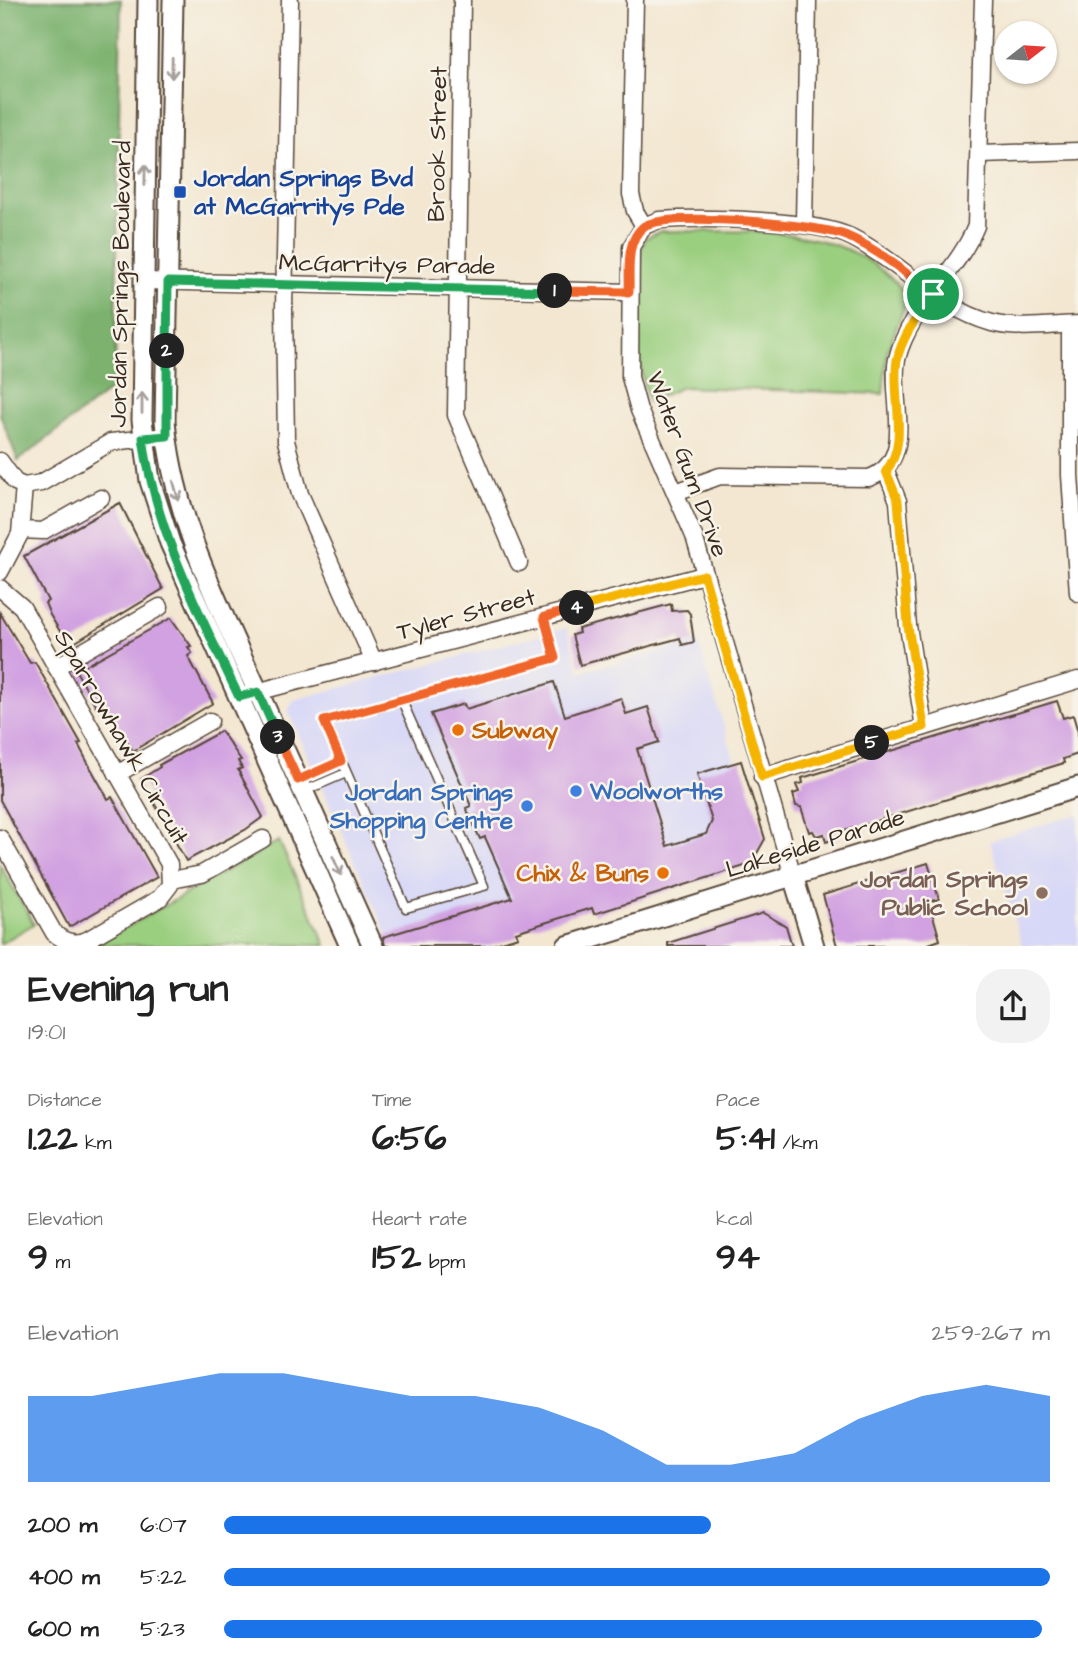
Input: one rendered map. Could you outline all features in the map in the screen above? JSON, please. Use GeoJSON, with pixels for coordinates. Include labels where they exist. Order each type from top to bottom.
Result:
{"type":"FeatureCollection","features":[{"type":"Feature","properties":{"kind":"street","name":"Jordan Springs Boulevard"},"geometry":{"type":"LineString","coordinates":[[148,0],[143,438],[161,521],[350,946]]}},
{"type":"Feature","properties":{"kind":"street","name":"Jordan Springs Boulevard"},"geometry":{"type":"LineString","coordinates":[[173,0],[167,436],[174,485],[187,523],[258,692],[373,946]]}},
{"type":"Feature","properties":{"kind":"street"},"geometry":{"type":"LineString","coordinates":[[290,0],[283,412],[288,457],[300,494],[374,662]]}},
{"type":"Feature","properties":{"kind":"street","name":"Brook Street"},"geometry":{"type":"LineString","coordinates":[[462,0],[456,415],[519,563]]}},
{"type":"Feature","properties":{"kind":"street"},"geometry":{"type":"LineString","coordinates":[[635,0],[631,194],[635,211],[644,226],[667,219],[804,224],[850,237],[963,313],[995,323],[1017,326],[1074,325],[1070,475],[1078,593]]}},
{"type":"Feature","properties":{"kind":"street"},"geometry":{"type":"LineString","coordinates":[[804,224],[808,0]]}},
{"type":"Feature","properties":{"kind":"street"},"geometry":{"type":"LineString","coordinates":[[676,492],[720,475],[860,479],[886,471],[898,446],[895,373],[898,356],[914,322],[965,249],[976,226],[984,0]]}},
{"type":"Feature","properties":{"kind":"street"},"geometry":{"type":"LineString","coordinates":[[980,154],[1078,151]]}},
{"type":"Feature","properties":{"kind":"street","name":"Water Gum Drive"},"geometry":{"type":"LineString","coordinates":[[644,226],[631,247],[629,358],[634,393],[694,536],[793,876]]}},
{"type":"Feature","properties":{"kind":"street","name":"McGarritys Parade"},"geometry":{"type":"LineString","coordinates":[[144,281],[629,292]]}},
{"type":"Feature","properties":{"kind":"street"},"geometry":{"type":"LineString","coordinates":[[0,461],[8,475],[24,486],[47,480],[111,442],[167,436]]}},
{"type":"Feature","properties":{"kind":"street"},"geometry":{"type":"LineString","coordinates":[[886,471],[898,501],[908,626],[924,727]]}},
{"type":"Feature","properties":{"kind":"street"},"geometry":{"type":"LineString","coordinates":[[0,572],[21,530],[24,486]]}},
{"type":"Feature","properties":{"kind":"street"},"geometry":{"type":"LineString","coordinates":[[21,530],[43,531],[101,498]]}},
{"type":"Feature","properties":{"kind":"street","name":"Tyler Street"},"geometry":{"type":"LineString","coordinates":[[239,697],[704,575]]}},
{"type":"Feature","properties":{"kind":"street","name":"Sparrowhawk Circuit"},"geometry":{"type":"LineString","coordinates":[[0,588],[22,607],[169,864],[172,880],[169,889],[160,898],[87,940],[72,943],[54,933],[0,838]]}},
{"type":"Feature","properties":{"kind":"street"},"geometry":{"type":"LineString","coordinates":[[56,667],[160,607]]}},
{"type":"Feature","properties":{"kind":"street"},"geometry":{"type":"LineString","coordinates":[[762,777],[1078,680]]}},
{"type":"Feature","properties":{"kind":"street"},"geometry":{"type":"LineString","coordinates":[[117,774],[210,721]]}},
{"type":"Feature","properties":{"kind":"street","name":"Lakeside Parade"},"geometry":{"type":"LineString","coordinates":[[567,946],[1078,787]]}},
{"type":"Feature","properties":{"kind":"street"},"geometry":{"type":"LineString","coordinates":[[172,880],[202,874],[263,839]]}},
{"type":"Feature","properties":{"kind":"street"},"geometry":{"type":"LineString","coordinates":[[793,876],[814,946]]}},
{"type":"Feature","properties":{"kind":"lane"},"geometry":{"type":"LineString","coordinates":[[402,701],[484,886],[406,908],[324,721],[555,658],[544,617]]}},
{"type":"Feature","properties":{"kind":"lane"},"geometry":{"type":"LineString","coordinates":[[281,794],[300,786],[341,761]]}},
{"type":"Feature","properties":{"kind":"lane"},"geometry":{"type":"LineString","coordinates":[[281,794],[346,773]]}},
{"type":"Feature","properties":{"kind":"shaded area"},"geometry":{"type":"Polygon","coordinates":[[[567,628],[580,672],[698,641],[758,838],[392,945],[288,711],[294,700],[567,628]]]}},
{"type":"Feature","properties":{"kind":"shaded area","name":"Jordan Springs Public School"},"geometry":{"type":"Polygon","coordinates":[[[1078,814],[1078,945],[1022,945],[990,841],[1078,814]]]}},
{"type":"Feature","properties":{"kind":"green space"},"geometry":{"type":"Polygon","coordinates":[[[0,0],[121,0],[115,386],[18,461],[0,414],[0,0]]]}},
{"type":"Feature","properties":{"kind":"green space"},"geometry":{"type":"Polygon","coordinates":[[[661,231],[775,233],[803,237],[856,254],[880,269],[900,287],[906,302],[887,352],[883,394],[682,387],[648,402],[639,360],[640,253],[646,238],[661,231]]]}},
{"type":"Feature","properties":{"kind":"green space"},"geometry":{"type":"Polygon","coordinates":[[[279,841],[326,945],[100,945],[99,943],[279,841]]]}},
{"type":"Feature","properties":{"kind":"green space"},"geometry":{"type":"Polygon","coordinates":[[[0,865],[34,924],[0,944],[0,865]]]}},
{"type":"Feature","properties":{"kind":"building"},"geometry":{"type":"Polygon","coordinates":[[[120,503],[163,589],[69,646],[50,615],[45,603],[48,601],[24,556],[120,503]]]}},
{"type":"Feature","properties":{"kind":"building"},"geometry":{"type":"Polygon","coordinates":[[[671,604],[672,611],[687,610],[690,614],[694,642],[682,645],[680,638],[580,665],[572,635],[579,633],[578,629],[671,604]]]}},
{"type":"Feature","properties":{"kind":"building"},"geometry":{"type":"Polygon","coordinates":[[[0,613],[30,663],[35,662],[81,743],[78,744],[108,799],[112,797],[157,877],[69,927],[0,800],[0,613]]]}},
{"type":"Feature","properties":{"kind":"building"},"geometry":{"type":"Polygon","coordinates":[[[171,618],[191,646],[188,647],[192,653],[188,656],[213,703],[133,751],[104,704],[97,708],[76,671],[171,618]]]}},
{"type":"Feature","properties":{"kind":"building"},"geometry":{"type":"Polygon","coordinates":[[[554,682],[565,716],[621,698],[626,714],[648,707],[659,742],[637,749],[667,846],[706,834],[712,821],[697,774],[741,761],[765,839],[751,864],[594,914],[592,908],[516,932],[518,937],[489,946],[385,946],[383,937],[512,898],[485,837],[480,839],[466,808],[471,806],[431,714],[464,704],[466,709],[554,682]]]}},
{"type":"Feature","properties":{"kind":"building"},"geometry":{"type":"Polygon","coordinates":[[[1057,701],[1063,718],[1073,715],[1078,732],[1078,754],[1063,759],[1064,763],[841,832],[840,837],[826,842],[824,834],[816,836],[813,831],[809,832],[801,807],[796,806],[793,794],[799,792],[796,785],[803,783],[802,778],[1057,701]]]}},
{"type":"Feature","properties":{"kind":"building"},"geometry":{"type":"Polygon","coordinates":[[[221,731],[241,760],[238,761],[242,768],[238,770],[263,817],[245,830],[186,861],[141,779],[160,767],[159,765],[221,731]]]}},
{"type":"Feature","properties":{"kind":"building"},"geometry":{"type":"Polygon","coordinates":[[[928,863],[939,899],[929,902],[940,940],[923,946],[837,946],[823,895],[928,863]]]}},
{"type":"Feature","properties":{"kind":"building"},"geometry":{"type":"Polygon","coordinates":[[[763,913],[786,926],[792,946],[668,946],[668,943],[763,913]]]}},
{"type":"Feature","properties":{"kind":"place","name":"Jordan Springs Bvd at McGarritys Pde"},"geometry":{"type":"Point","coordinates":[180,192]}},
{"type":"Feature","properties":{"kind":"place","name":"Subway"},"geometry":{"type":"Point","coordinates":[458,730]}},
{"type":"Feature","properties":{"kind":"place","name":"Woolworths"},"geometry":{"type":"Point","coordinates":[576,791]}},
{"type":"Feature","properties":{"kind":"place","name":"Jordan Springs Shopping Centre"},"geometry":{"type":"Point","coordinates":[527,806]}},
{"type":"Feature","properties":{"kind":"place","name":"Chix & Buns"},"geometry":{"type":"Point","coordinates":[663,873]}},
{"type":"Feature","properties":{"kind":"place","name":"Jordan Springs Public School"},"geometry":{"type":"Point","coordinates":[1042,893]}},
{"type":"Feature","properties":{"kind":"route"},"geometry":{"type":"LineString","coordinates":[[667,219],[791,223],[828,229],[866,246],[933,294],[914,322],[898,356],[895,373],[898,446],[892,464],[886,471],[898,501],[908,626],[924,727],[762,777],[704,575],[544,617],[555,658],[324,721],[341,761],[298,780],[258,692],[239,697],[170,543],[155,503],[143,438],[167,436],[168,282],[629,292],[633,240],[644,226],[667,219]]}}]}
